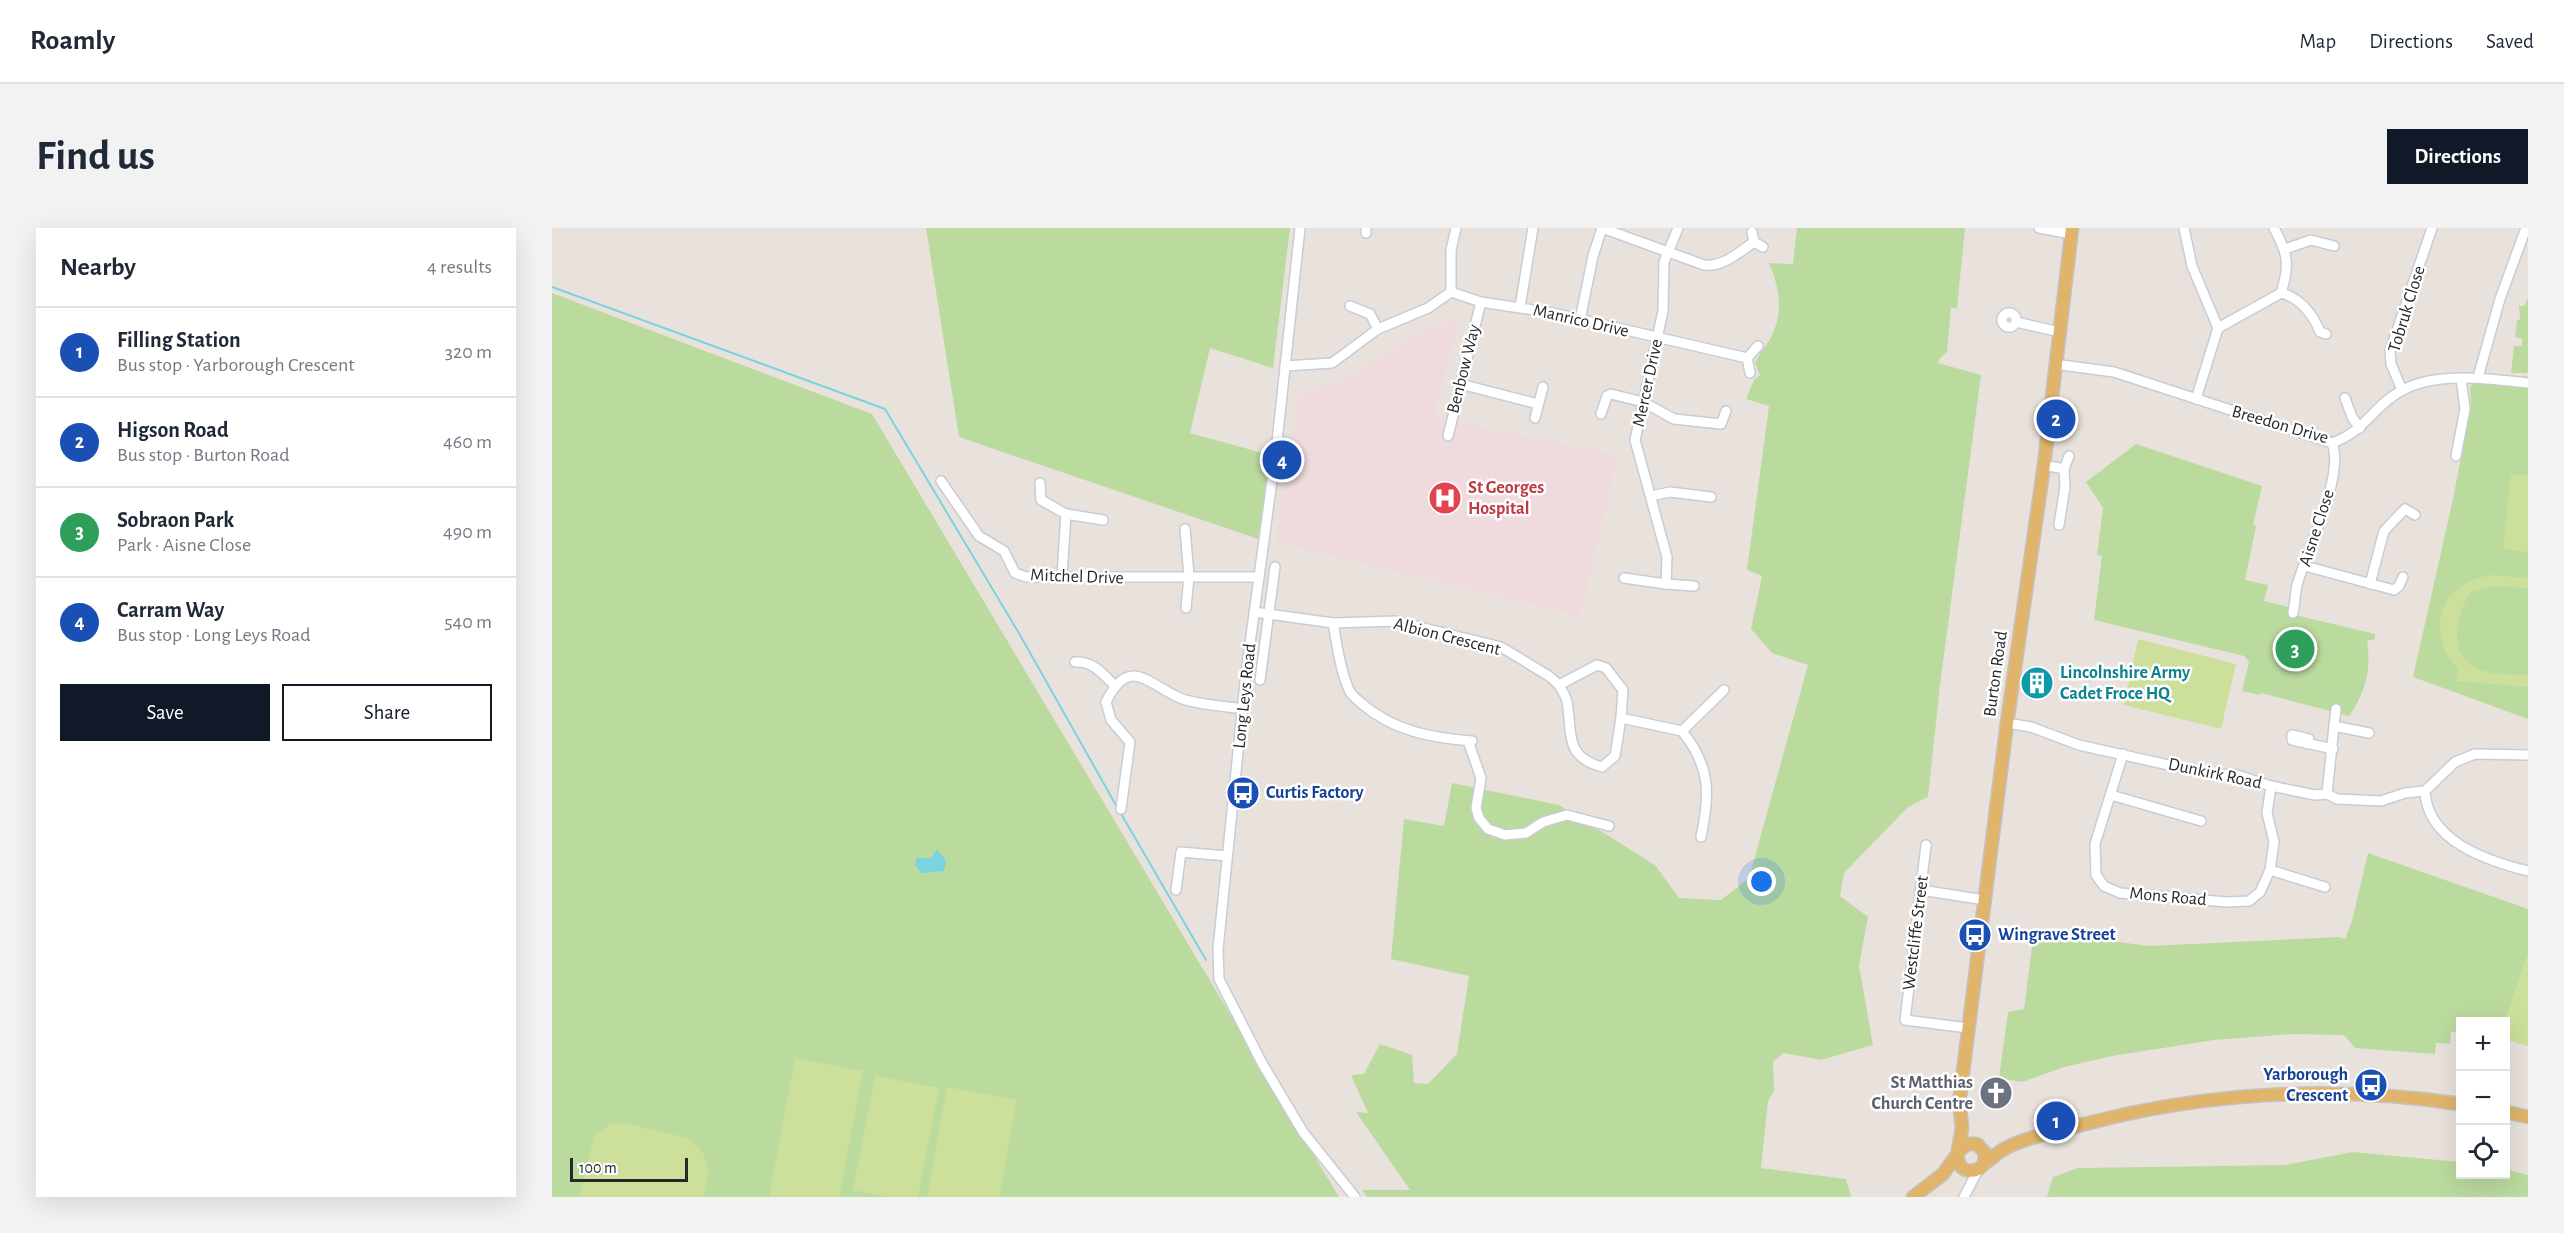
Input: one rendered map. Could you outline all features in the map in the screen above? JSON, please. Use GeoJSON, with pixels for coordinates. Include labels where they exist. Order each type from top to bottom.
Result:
{"type":"FeatureCollection","features":[{"type":"Feature","properties":{"kind":"main road","name":"Burton Road"},"geometry":{"type":"LineString","coordinates":[[1959,1152],[1962,1125],[1960,1101],[1968,1028],[2007,723],[2044,465],[2054,364],[2072,231]]}},
{"type":"Feature","properties":{"kind":"main road"},"geometry":{"type":"LineString","coordinates":[[1943,1174],[1973,1169],[2007,1147],[2106,1118],[2200,1101],[2335,1093],[2409,1097],[2456,1103]]}},
{"type":"Feature","properties":{"kind":"main road"},"geometry":{"type":"LineString","coordinates":[[2510,1113],[2528,1117]]}},
{"type":"Feature","properties":{"kind":"main road"},"geometry":{"type":"LineString","coordinates":[[1962,1125],[1985,1153],[1973,1169]]}},
{"type":"Feature","properties":{"kind":"main road"},"geometry":{"type":"LineString","coordinates":[[1913,1197],[1943,1174],[1967,1144],[2007,1147]]}},
{"type":"Feature","properties":{"kind":"main road"},"geometry":{"type":"LineString","coordinates":[[1959,1152],[1958,1160],[1973,1169]]}},
{"type":"Feature","properties":{"kind":"street","name":"Long Leys Road"},"geometry":{"type":"LineString","coordinates":[[1300,228],[1246,673],[1218,949],[1219,979],[1291,1113],[1355,1197]]}},
{"type":"Feature","properties":{"kind":"street"},"geometry":{"type":"LineString","coordinates":[[1285,366],[1332,363],[1378,329],[1428,309],[1451,292],[1451,250],[1456,228]]}},
{"type":"Feature","properties":{"kind":"street"},"geometry":{"type":"LineString","coordinates":[[1520,307],[1533,228]]}},
{"type":"Feature","properties":{"kind":"street"},"geometry":{"type":"LineString","coordinates":[[1580,320],[1593,256],[1602,228],[1698,264],[1710,266],[1729,260],[1756,240]]}},
{"type":"Feature","properties":{"kind":"street","name":"Mercer Drive"},"geometry":{"type":"LineString","coordinates":[[1666,584],[1666,557],[1635,440],[1663,311],[1663,268],[1678,228]]}},
{"type":"Feature","properties":{"kind":"street"},"geometry":{"type":"LineString","coordinates":[[2039,228],[2072,231]]}},
{"type":"Feature","properties":{"kind":"street"},"geometry":{"type":"LineString","coordinates":[[2184,228],[2192,266],[2218,328],[2196,399]]}},
{"type":"Feature","properties":{"kind":"street"},"geometry":{"type":"LineString","coordinates":[[2274,228],[2285,249],[2288,265],[2281,293]]}},
{"type":"Feature","properties":{"kind":"street","name":"Tobruk Close"},"geometry":{"type":"LineString","coordinates":[[2402,390],[2391,364],[2390,351],[2432,228]]}},
{"type":"Feature","properties":{"kind":"street"},"geometry":{"type":"LineString","coordinates":[[2478,377],[2500,299],[2526,228]]}},
{"type":"Feature","properties":{"kind":"street"},"geometry":{"type":"LineString","coordinates":[[2285,249],[2311,240],[2334,246]]}},
{"type":"Feature","properties":{"kind":"street","name":"Manrico Drive"},"geometry":{"type":"LineString","coordinates":[[1451,292],[1480,302],[1520,307],[1747,358]]}},
{"type":"Feature","properties":{"kind":"street"},"geometry":{"type":"LineString","coordinates":[[2218,328],[2281,293],[2292,296],[2306,308],[2316,320],[2320,332],[2326,334]]}},
{"type":"Feature","properties":{"kind":"street","name":"Benbow Way"},"geometry":{"type":"LineString","coordinates":[[1448,436],[1480,302]]}},
{"type":"Feature","properties":{"kind":"street"},"geometry":{"type":"LineString","coordinates":[[1350,306],[1370,314],[1378,329]]}},
{"type":"Feature","properties":{"kind":"street"},"geometry":{"type":"LineString","coordinates":[[2016,322],[2060,332]]}},
{"type":"Feature","properties":{"kind":"street"},"geometry":{"type":"LineString","coordinates":[[1750,373],[1747,358],[1758,346]]}},
{"type":"Feature","properties":{"kind":"street","name":"Breedon Drive"},"geometry":{"type":"LineString","coordinates":[[2054,364],[2114,372],[2332,443],[2349,437],[2402,390],[2440,380],[2478,377],[2528,383]]}},
{"type":"Feature","properties":{"kind":"street"},"geometry":{"type":"LineString","coordinates":[[2456,456],[2465,409],[2461,379]]}},
{"type":"Feature","properties":{"kind":"street"},"geometry":{"type":"LineString","coordinates":[[1460,384],[1538,404]]}},
{"type":"Feature","properties":{"kind":"street"},"geometry":{"type":"LineString","coordinates":[[1535,418],[1543,387]]}},
{"type":"Feature","properties":{"kind":"street"},"geometry":{"type":"LineString","coordinates":[[1601,414],[1607,396],[1611,394],[1643,402],[1674,419],[1720,424],[1725,411]]}},
{"type":"Feature","properties":{"kind":"street"},"geometry":{"type":"LineString","coordinates":[[2345,398],[2352,417],[2360,428]]}},
{"type":"Feature","properties":{"kind":"street","name":"Aisne Close"},"geometry":{"type":"LineString","coordinates":[[2293,612],[2297,585],[2305,567],[2334,474],[2335,450],[2332,443]]}},
{"type":"Feature","properties":{"kind":"street"},"geometry":{"type":"LineString","coordinates":[[2059,525],[2065,488],[2064,469],[2069,456]]}},
{"type":"Feature","properties":{"kind":"street"},"geometry":{"type":"LineString","coordinates":[[2044,465],[2064,469]]}},
{"type":"Feature","properties":{"kind":"street","name":"Mitchel Drive"},"geometry":{"type":"LineString","coordinates":[[941,481],[979,536],[1004,551],[1015,573],[1026,578],[1062,576],[1121,579],[1189,576],[1259,577]]}},
{"type":"Feature","properties":{"kind":"street"},"geometry":{"type":"LineString","coordinates":[[1040,483],[1041,500],[1066,514],[1103,520]]}},
{"type":"Feature","properties":{"kind":"street"},"geometry":{"type":"LineString","coordinates":[[1651,496],[1670,492],[1711,498]]}},
{"type":"Feature","properties":{"kind":"street"},"geometry":{"type":"LineString","coordinates":[[2370,584],[2384,531],[2405,509],[2415,515]]}},
{"type":"Feature","properties":{"kind":"street"},"geometry":{"type":"LineString","coordinates":[[1062,576],[1066,514]]}},
{"type":"Feature","properties":{"kind":"street"},"geometry":{"type":"LineString","coordinates":[[1185,529],[1189,576],[1186,608]]}},
{"type":"Feature","properties":{"kind":"street"},"geometry":{"type":"LineString","coordinates":[[1260,680],[1275,567]]}},
{"type":"Feature","properties":{"kind":"street"},"geometry":{"type":"LineString","coordinates":[[2305,567],[2394,590],[2399,586],[2403,577]]}},
{"type":"Feature","properties":{"kind":"street"},"geometry":{"type":"LineString","coordinates":[[1624,578],[1694,586]]}},
{"type":"Feature","properties":{"kind":"street","name":"Albion Crescent"},"geometry":{"type":"LineString","coordinates":[[1254,612],[1333,623],[1396,621],[1501,648],[1549,676],[1559,685]]}},
{"type":"Feature","properties":{"kind":"street"},"geometry":{"type":"LineString","coordinates":[[1333,623],[1342,668],[1350,692],[1370,710],[1402,729],[1440,739],[1471,741],[1481,778],[1476,808],[1479,818],[1488,829],[1504,835],[1526,832],[1543,822],[1567,815],[1609,826]]}},
{"type":"Feature","properties":{"kind":"street"},"geometry":{"type":"LineString","coordinates":[[1075,662],[1083,662],[1092,666],[1114,685]]}},
{"type":"Feature","properties":{"kind":"street"},"geometry":{"type":"LineString","coordinates":[[1597,665],[1606,668],[1623,690],[1621,718],[1615,756],[1602,766],[1591,764],[1574,748],[1569,728],[1567,702],[1559,685],[1597,665]]}},
{"type":"Feature","properties":{"kind":"street"},"geometry":{"type":"LineString","coordinates":[[1121,809],[1130,742],[1111,720],[1106,702],[1114,685],[1126,677],[1145,677],[1181,698],[1244,709]]}},
{"type":"Feature","properties":{"kind":"street"},"geometry":{"type":"LineString","coordinates":[[1682,731],[1724,690]]}},
{"type":"Feature","properties":{"kind":"street"},"geometry":{"type":"LineString","coordinates":[[2326,794],[2336,709]]}},
{"type":"Feature","properties":{"kind":"street"},"geometry":{"type":"LineString","coordinates":[[1621,718],[1682,731],[1695,747],[1705,773],[1707,808],[1701,837]]}},
{"type":"Feature","properties":{"kind":"street","name":"Dunkirk Road"},"geometry":{"type":"LineString","coordinates":[[2007,723],[2031,727],[2079,745],[2212,775],[2234,774],[2271,786],[2315,795],[2326,794],[2337,799],[2381,801],[2405,793],[2426,792]]}},
{"type":"Feature","properties":{"kind":"street"},"geometry":{"type":"LineString","coordinates":[[2334,726],[2370,733]]}},
{"type":"Feature","properties":{"kind":"street"},"geometry":{"type":"LineString","coordinates":[[2307,744],[2333,749]]}},
{"type":"Feature","properties":{"kind":"street","name":"Mons Road"},"geometry":{"type":"LineString","coordinates":[[2123,754],[2111,795],[2103,812],[2095,844],[2096,875],[2104,886],[2121,893],[2227,902],[2249,900],[2260,892],[2271,870],[2274,842],[2267,813],[2271,786]]}},
{"type":"Feature","properties":{"kind":"street"},"geometry":{"type":"LineString","coordinates":[[2528,754],[2475,754],[2455,762],[2426,792],[2426,808],[2443,832],[2468,851],[2510,861],[2528,872]]}},
{"type":"Feature","properties":{"kind":"street"},"geometry":{"type":"LineString","coordinates":[[2111,795],[2201,821]]}},
{"type":"Feature","properties":{"kind":"street","name":"Westcliffe Street"},"geometry":{"type":"LineString","coordinates":[[1926,845],[1905,1020],[1968,1028]]}},
{"type":"Feature","properties":{"kind":"street"},"geometry":{"type":"LineString","coordinates":[[1176,890],[1181,852],[1227,856]]}},
{"type":"Feature","properties":{"kind":"street"},"geometry":{"type":"LineString","coordinates":[[2271,870],[2325,887]]}},
{"type":"Feature","properties":{"kind":"street"},"geometry":{"type":"LineString","coordinates":[[1921,890],[1985,900]]}},
{"type":"Feature","properties":{"kind":"street"},"geometry":{"type":"LineString","coordinates":[[1965,1195],[1973,1169]]}},
{"type":"Feature","properties":{"kind":"shaded area","name":"St Georges Hospital"},"geometry":{"type":"Polygon","coordinates":[[[1460,317],[1433,418],[1618,455],[1580,616],[1275,542],[1299,395],[1343,380],[1423,331],[1460,317]]]}},
{"type":"Feature","properties":{"kind":"green space"},"geometry":{"type":"Polygon","coordinates":[[[926,228],[1290,228],[1273,368],[1210,348],[1190,433],[1270,455],[1258,539],[959,437],[926,228]]]}},
{"type":"Feature","properties":{"kind":"green space"},"geometry":{"type":"Polygon","coordinates":[[[1797,228],[1965,228],[1957,308],[1951,308],[1947,352],[1938,363],[1981,375],[1940,685],[1928,797],[1908,807],[1844,873],[1840,896],[1868,917],[1859,966],[1873,1045],[1821,1060],[1784,1053],[1773,1062],[1774,1091],[1768,1101],[1761,1168],[1846,1179],[1851,1197],[1367,1197],[1362,1190],[1410,1190],[1356,1112],[1368,1113],[1351,1075],[1364,1074],[1380,1044],[1412,1055],[1414,1083],[1428,1084],[1457,1054],[1469,976],[1391,959],[1404,819],[1444,826],[1452,783],[1559,805],[1655,865],[1679,898],[1721,900],[1749,878],[1808,665],[1772,653],[1751,629],[1762,576],[1747,570],[1769,406],[1746,399],[1754,380],[1760,375],[1755,363],[1770,339],[1779,311],[1776,282],[1769,263],[1793,264],[1797,228]]]}},
{"type":"Feature","properties":{"kind":"green space"},"geometry":{"type":"Polygon","coordinates":[[[552,293],[872,414],[1339,1197],[552,1197],[552,293]]]}},
{"type":"Feature","properties":{"kind":"green space"},"geometry":{"type":"Polygon","coordinates":[[[2528,298],[2528,373],[2511,373],[2514,346],[2522,346],[2522,339],[2515,337],[2517,320],[2520,320],[2519,306],[2524,306],[2528,298]]]}},
{"type":"Feature","properties":{"kind":"green space"},"geometry":{"type":"Polygon","coordinates":[[[2523,375],[2528,377],[2528,719],[2413,677],[2453,499],[2471,405],[2470,388],[2474,382],[2518,384],[2523,375]]]}},
{"type":"Feature","properties":{"kind":"green space"},"geometry":{"type":"Polygon","coordinates":[[[2136,444],[2262,486],[2253,525],[2256,526],[2245,580],[2268,585],[2264,601],[2289,607],[2289,611],[2299,616],[2375,634],[2375,639],[2367,641],[2369,661],[2366,680],[2349,716],[2341,714],[2341,709],[2331,707],[2330,711],[2261,693],[2260,695],[2242,691],[2249,662],[2244,656],[2094,620],[2102,556],[2097,555],[2103,508],[2086,482],[2136,444]]]}},
{"type":"Feature","properties":{"kind":"green space"},"geometry":{"type":"Polygon","coordinates":[[[2511,474],[2528,475],[2528,552],[2503,549],[2511,474]]]}},
{"type":"Feature","properties":{"kind":"green space"},"geometry":{"type":"Polygon","coordinates":[[[2490,575],[2528,578],[2528,588],[2493,586],[2471,592],[2458,624],[2458,646],[2462,656],[2469,664],[2480,670],[2497,674],[2528,675],[2528,687],[2456,681],[2458,669],[2445,651],[2440,630],[2443,608],[2448,598],[2464,584],[2490,575]]]}},
{"type":"Feature","properties":{"kind":"green space"},"geometry":{"type":"Polygon","coordinates":[[[2138,639],[2236,664],[2221,729],[2124,705],[2138,639]]]}},
{"type":"Feature","properties":{"kind":"green space"},"geometry":{"type":"Polygon","coordinates":[[[2368,853],[2528,909],[2528,954],[2506,1017],[2456,1017],[2456,1033],[2451,1032],[2450,1044],[2436,1043],[2435,1054],[2355,1048],[2344,1035],[2292,1034],[2214,1040],[2112,1056],[2064,1067],[2022,1082],[1999,1078],[2008,1012],[2024,1009],[2034,931],[2149,946],[2339,937],[2345,939],[2352,921],[2368,853]]]}},
{"type":"Feature","properties":{"kind":"green space"},"geometry":{"type":"Polygon","coordinates":[[[2528,954],[2528,1046],[2510,1041],[2510,1017],[2506,1017],[2528,954]]]}},
{"type":"Feature","properties":{"kind":"green space"},"geometry":{"type":"Polygon","coordinates":[[[795,1058],[863,1071],[839,1197],[769,1197],[795,1058]]]}},
{"type":"Feature","properties":{"kind":"green space"},"geometry":{"type":"Polygon","coordinates":[[[875,1076],[939,1088],[918,1197],[891,1197],[853,1190],[875,1076]]]}},
{"type":"Feature","properties":{"kind":"green space"},"geometry":{"type":"Polygon","coordinates":[[[947,1087],[1017,1100],[999,1197],[927,1197],[947,1087]]]}},
{"type":"Feature","properties":{"kind":"green space"},"geometry":{"type":"Polygon","coordinates":[[[624,1123],[688,1138],[696,1145],[705,1157],[708,1171],[703,1197],[579,1197],[594,1136],[610,1124],[624,1123]]]}},
{"type":"Feature","properties":{"kind":"green space"},"geometry":{"type":"Polygon","coordinates":[[[2353,1152],[2456,1162],[2456,1179],[2510,1179],[2510,1170],[2528,1175],[2528,1197],[2047,1197],[2053,1177],[2078,1168],[2285,1165],[2353,1152]]]}},
{"type":"Feature","properties":{"kind":"water"},"geometry":{"type":"Polygon","coordinates":[[[937,849],[946,861],[944,871],[921,873],[915,865],[917,858],[931,858],[937,849]]]}},
{"type":"Feature","properties":{"kind":"waterway"},"geometry":{"type":"LineString","coordinates":[[552,287],[885,409],[1020,635],[1117,807]]}},
{"type":"Feature","properties":{"kind":"waterway"},"geometry":{"type":"LineString","coordinates":[[1120,812],[1206,960]]}},
{"type":"Feature","properties":{"kind":"place","name":"Higson Road"},"geometry":{"type":"Point","coordinates":[2056,419]}},
{"type":"Feature","properties":{"kind":"place","name":"Carram Way"},"geometry":{"type":"Point","coordinates":[1282,460]}},
{"type":"Feature","properties":{"kind":"place","name":"St Georges Hospital"},"geometry":{"type":"Point","coordinates":[1445,498]}},
{"type":"Feature","properties":{"kind":"place","name":"Sobraon Park"},"geometry":{"type":"Point","coordinates":[2295,649]}},
{"type":"Feature","properties":{"kind":"place","name":"Lincolnshire Army Cadet Froce HQ"},"geometry":{"type":"Point","coordinates":[2037,683]}},
{"type":"Feature","properties":{"kind":"place","name":"Curtis Factory"},"geometry":{"type":"Point","coordinates":[1243,793]}},
{"type":"Feature","properties":{"kind":"place","name":"Wingrave Street"},"geometry":{"type":"Point","coordinates":[1975,935]}},
{"type":"Feature","properties":{"kind":"place","name":"Yarborough Crescent"},"geometry":{"type":"Point","coordinates":[2371,1085]}},
{"type":"Feature","properties":{"kind":"place","name":"St Matthias Church Centre"},"geometry":{"type":"Point","coordinates":[1996,1093]}},
{"type":"Feature","properties":{"kind":"place","name":"Filling Station"},"geometry":{"type":"Point","coordinates":[2056,1121]}}]}
